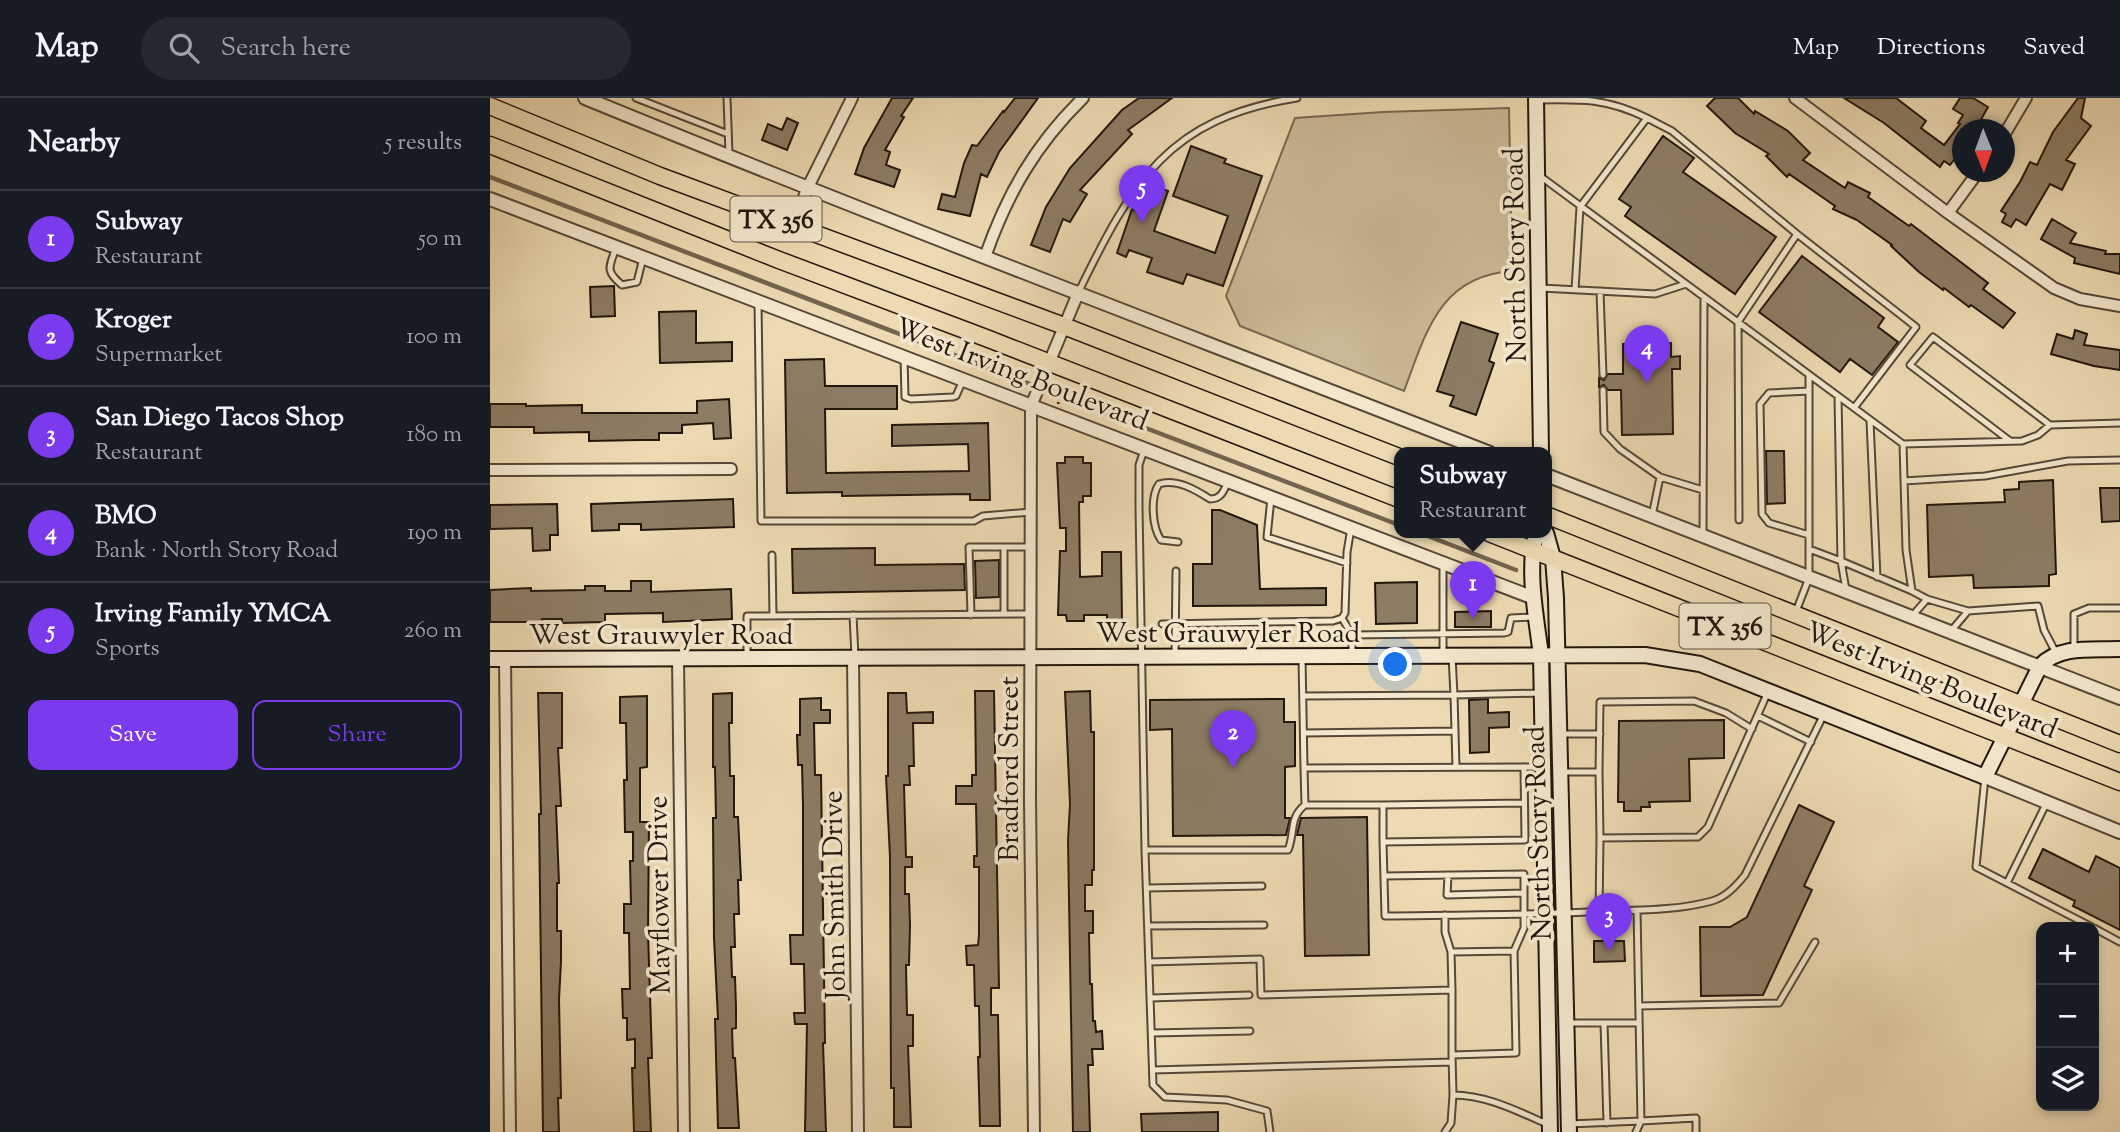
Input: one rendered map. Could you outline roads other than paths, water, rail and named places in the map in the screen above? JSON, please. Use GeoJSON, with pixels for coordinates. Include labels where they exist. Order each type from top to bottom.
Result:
{"type":"FeatureCollection","features":[{"type":"Feature","properties":{"kind":"main road","name":"North Story Road"},"geometry":{"type":"LineString","coordinates":[[1536,99],[1541,447]]}},
{"type":"Feature","properties":{"kind":"main road","name":"West Irving Boulevard"},"geometry":{"type":"LineString","coordinates":[[490,107],[660,176],[1064,326],[1394,455]]}},
{"type":"Feature","properties":{"kind":"main road","name":"West Irving Boulevard"},"geometry":{"type":"LineString","coordinates":[[490,145],[779,260],[1394,497]]}},
{"type":"Feature","properties":{"kind":"main road","name":"West Irving Boulevard"},"geometry":{"type":"LineString","coordinates":[[1552,517],[2120,744]]}},
{"type":"Feature","properties":{"kind":"main road","name":"West Irving Boulevard"},"geometry":{"type":"LineString","coordinates":[[1502,538],[2120,782]]}},
{"type":"Feature","properties":{"kind":"main road","name":"North Story Road"},"geometry":{"type":"LineString","coordinates":[[1535,538],[1532,550],[1534,598],[1541,655],[1550,1128]]}},
{"type":"Feature","properties":{"kind":"main road","name":"North Story Road"},"geometry":{"type":"LineString","coordinates":[[1547,538],[1553,558],[1569,1128]]}},
{"type":"Feature","properties":{"kind":"main road"},"geometry":{"type":"LineString","coordinates":[[1985,778],[2040,666],[2056,653],[2120,649]]}},
{"type":"Feature","properties":{"kind":"main road","name":"West Grauwyler Road"},"geometry":{"type":"LineString","coordinates":[[498,659],[1645,655],[1700,664],[1985,778]]}},
{"type":"Feature","properties":{"kind":"main road"},"geometry":{"type":"LineString","coordinates":[[1550,1128],[1569,1128]]}},
{"type":"Feature","properties":{"kind":"street"},"geometry":{"type":"LineString","coordinates":[[585,98],[807,189],[1475,447]]}},
{"type":"Feature","properties":{"kind":"street"},"geometry":{"type":"LineString","coordinates":[[794,225],[807,189],[852,98]]}},
{"type":"Feature","properties":{"kind":"street"},"geometry":{"type":"LineString","coordinates":[[985,257],[999,217],[1035,152],[1064,116],[1083,98]]}},
{"type":"Feature","properties":{"kind":"street"},"geometry":{"type":"LineString","coordinates":[[1795,98],[1948,213],[2054,288],[2080,299],[2120,306]]}},
{"type":"Feature","properties":{"kind":"street"},"geometry":{"type":"LineString","coordinates":[[2014,119],[2026,98]]}},
{"type":"Feature","properties":{"kind":"street"},"geometry":{"type":"LineString","coordinates":[[1948,213],[1971,182]]}},
{"type":"Feature","properties":{"kind":"street","name":"West Irving Boulevard"},"geometry":{"type":"LineString","coordinates":[[490,199],[1534,598]]}},
{"type":"Feature","properties":{"kind":"street"},"geometry":{"type":"LineString","coordinates":[[1031,406],[1079,292]]}},
{"type":"Feature","properties":{"kind":"street","name":"Bradford Street"},"geometry":{"type":"LineString","coordinates":[[1031,406],[1034,1132]]}},
{"type":"Feature","properties":{"kind":"street"},"geometry":{"type":"LineString","coordinates":[[490,470],[731,469]]}},
{"type":"Feature","properties":{"kind":"street","name":"West Irving Boulevard"},"geometry":{"type":"LineString","coordinates":[[1552,477],[2120,698]]}},
{"type":"Feature","properties":{"kind":"street","name":"John Smith Drive"},"geometry":{"type":"LineString","coordinates":[[854,657],[858,1132]]}},
{"type":"Feature","properties":{"kind":"street","name":"Mayflower Drive"},"geometry":{"type":"LineString","coordinates":[[678,658],[684,1132]]}},
{"type":"Feature","properties":{"kind":"street"},"geometry":{"type":"LineString","coordinates":[[498,659],[510,1132]]}},
{"type":"Feature","properties":{"kind":"street"},"geometry":{"type":"LineString","coordinates":[[1985,778],[2120,832]]}},
{"type":"Feature","properties":{"kind":"lane"},"geometry":{"type":"LineString","coordinates":[[636,98],[728,134]]}},
{"type":"Feature","properties":{"kind":"lane"},"geometry":{"type":"LineString","coordinates":[[727,98],[729,157]]}},
{"type":"Feature","properties":{"kind":"lane"},"geometry":{"type":"LineString","coordinates":[[1079,292],[1118,215],[1138,184],[1170,149],[1206,126],[1264,103],[1297,98]]}},
{"type":"Feature","properties":{"kind":"lane"},"geometry":{"type":"LineString","coordinates":[[1536,99],[1597,99],[1627,107],[1672,131],[1916,327],[1854,408]]}},
{"type":"Feature","properties":{"kind":"lane"},"geometry":{"type":"LineString","coordinates":[[1575,290],[1580,207],[1647,118]]}},
{"type":"Feature","properties":{"kind":"lane"},"geometry":{"type":"LineString","coordinates":[[1537,174],[1903,444],[2022,441],[2038,435],[2050,425],[2120,423]]}},
{"type":"Feature","properties":{"kind":"lane"},"geometry":{"type":"LineString","coordinates":[[1739,520],[1738,322],[1797,234]]}},
{"type":"Feature","properties":{"kind":"lane"},"geometry":{"type":"LineString","coordinates":[[616,247],[609,268],[610,275],[622,285],[637,282],[643,258]]}},
{"type":"Feature","properties":{"kind":"lane"},"geometry":{"type":"LineString","coordinates":[[1539,288],[1655,294],[1686,284]]}},
{"type":"Feature","properties":{"kind":"lane"},"geometry":{"type":"LineString","coordinates":[[1600,291],[1603,374]]}},
{"type":"Feature","properties":{"kind":"lane"},"geometry":{"type":"LineString","coordinates":[[1703,536],[1704,297]]}},
{"type":"Feature","properties":{"kind":"lane"},"geometry":{"type":"LineString","coordinates":[[758,302],[761,521],[974,520],[983,516],[1031,512]]}},
{"type":"Feature","properties":{"kind":"lane"},"geometry":{"type":"LineString","coordinates":[[2010,441],[1910,365],[1933,337],[2050,425]]}},
{"type":"Feature","properties":{"kind":"lane"},"geometry":{"type":"LineString","coordinates":[[904,358],[905,397],[953,397],[963,380]]}},
{"type":"Feature","properties":{"kind":"lane"},"geometry":{"type":"LineString","coordinates":[[1795,614],[1809,578],[1809,375]]}},
{"type":"Feature","properties":{"kind":"lane"},"geometry":{"type":"LineString","coordinates":[[1603,390],[1604,432],[1620,449],[1660,477],[1703,490]]}},
{"type":"Feature","properties":{"kind":"lane"},"geometry":{"type":"LineString","coordinates":[[1809,391],[1769,393],[1760,404],[1762,514],[1769,523],[1809,536]]}},
{"type":"Feature","properties":{"kind":"lane"},"geometry":{"type":"LineString","coordinates":[[1838,396],[1841,561],[1847,593]]}},
{"type":"Feature","properties":{"kind":"lane"},"geometry":{"type":"LineString","coordinates":[[1870,421],[1877,577]]}},
{"type":"Feature","properties":{"kind":"lane"},"geometry":{"type":"LineString","coordinates":[[1903,444],[1906,550],[1912,591]]}},
{"type":"Feature","properties":{"kind":"lane"},"geometry":{"type":"LineString","coordinates":[[1144,447],[1139,466],[1153,1084],[1166,1097],[1227,1100],[1267,1111],[1270,1132]]}},
{"type":"Feature","properties":{"kind":"lane"},"geometry":{"type":"LineString","coordinates":[[1904,481],[1985,476],[2068,461],[2120,460]]}},
{"type":"Feature","properties":{"kind":"lane"},"geometry":{"type":"LineString","coordinates":[[1652,517],[1660,477]]}},
{"type":"Feature","properties":{"kind":"lane"},"geometry":{"type":"LineString","coordinates":[[1178,542],[1161,540],[1156,533],[1154,494],[1159,484],[1168,481],[1215,499],[1221,495],[1228,481]]}},
{"type":"Feature","properties":{"kind":"lane"},"geometry":{"type":"LineString","coordinates":[[1271,498],[1267,537],[1347,562]]}},
{"type":"Feature","properties":{"kind":"lane"},"geometry":{"type":"LineString","coordinates":[[1162,624],[1333,621],[1342,618],[1345,612],[1351,528]]}},
{"type":"Feature","properties":{"kind":"lane"},"geometry":{"type":"LineString","coordinates":[[971,615],[969,547],[1031,547]]}},
{"type":"Feature","properties":{"kind":"lane"},"geometry":{"type":"LineString","coordinates":[[1004,547],[1004,614]]}},
{"type":"Feature","properties":{"kind":"lane"},"geometry":{"type":"LineString","coordinates":[[1809,549],[1927,599],[1968,611],[2038,606],[2044,630],[2056,653]]}},
{"type":"Feature","properties":{"kind":"lane"},"geometry":{"type":"LineString","coordinates":[[772,555],[773,616]]}},
{"type":"Feature","properties":{"kind":"lane"},"geometry":{"type":"LineString","coordinates":[[1443,563],[1443,635],[1454,695],[1457,767]]}},
{"type":"Feature","properties":{"kind":"lane"},"geometry":{"type":"LineString","coordinates":[[1175,657],[1176,570]]}},
{"type":"Feature","properties":{"kind":"lane"},"geometry":{"type":"LineString","coordinates":[[1911,618],[1927,599]]}},
{"type":"Feature","properties":{"kind":"lane"},"geometry":{"type":"LineString","coordinates":[[2074,650],[2074,614],[2089,608],[2120,608]]}},
{"type":"Feature","properties":{"kind":"lane"},"geometry":{"type":"LineString","coordinates":[[1949,633],[1968,611]]}},
{"type":"Feature","properties":{"kind":"lane"},"geometry":{"type":"LineString","coordinates":[[747,658],[747,616],[1031,614]]}},
{"type":"Feature","properties":{"kind":"lane"},"geometry":{"type":"LineString","coordinates":[[853,615],[854,657]]}},
{"type":"Feature","properties":{"kind":"lane"},"geometry":{"type":"LineString","coordinates":[[1352,635],[1504,633],[1508,632],[1511,618],[1536,617]]}},
{"type":"Feature","properties":{"kind":"lane"},"geometry":{"type":"LineString","coordinates":[[1342,618],[1352,635],[1352,656]]}},
{"type":"Feature","properties":{"kind":"lane"},"geometry":{"type":"LineString","coordinates":[[1302,657],[1305,805]]}},
{"type":"Feature","properties":{"kind":"lane"},"geometry":{"type":"LineString","coordinates":[[1600,838],[1698,837],[1708,827],[1768,691]]}},
{"type":"Feature","properties":{"kind":"lane"},"geometry":{"type":"LineString","coordinates":[[1303,696],[1541,693]]}},
{"type":"Feature","properties":{"kind":"lane"},"geometry":{"type":"LineString","coordinates":[[1599,912],[1600,702],[1694,701],[1726,713],[1752,729]]}},
{"type":"Feature","properties":{"kind":"lane"},"geometry":{"type":"LineString","coordinates":[[1383,805],[1385,916],[1564,914],[1692,905],[1715,900],[1732,890],[1745,875],[1825,713]]}},
{"type":"Feature","properties":{"kind":"lane"},"geometry":{"type":"LineString","coordinates":[[1758,716],[1811,742]]}},
{"type":"Feature","properties":{"kind":"lane"},"geometry":{"type":"LineString","coordinates":[[1304,733],[1455,731]]}},
{"type":"Feature","properties":{"kind":"lane"},"geometry":{"type":"LineString","coordinates":[[1559,734],[1600,734]]}},
{"type":"Feature","properties":{"kind":"lane"},"geometry":{"type":"LineString","coordinates":[[1383,842],[1525,840],[1524,766]]}},
{"type":"Feature","properties":{"kind":"lane"},"geometry":{"type":"LineString","coordinates":[[1304,768],[1543,767]]}},
{"type":"Feature","properties":{"kind":"lane"},"geometry":{"type":"LineString","coordinates":[[1560,772],[1599,772]]}},
{"type":"Feature","properties":{"kind":"lane"},"geometry":{"type":"LineString","coordinates":[[1985,778],[1976,867],[2082,922]]}},
{"type":"Feature","properties":{"kind":"lane"},"geometry":{"type":"LineString","coordinates":[[2007,883],[2047,802]]}},
{"type":"Feature","properties":{"kind":"lane"},"geometry":{"type":"LineString","coordinates":[[1146,850],[1287,850],[1297,811],[1305,805],[1524,803]]}},
{"type":"Feature","properties":{"kind":"lane"},"geometry":{"type":"LineString","coordinates":[[1153,1070],[1516,1053],[1514,951],[1524,928],[1524,874],[1384,876]]}},
{"type":"Feature","properties":{"kind":"lane"},"geometry":{"type":"LineString","coordinates":[[1447,875],[1447,895],[1524,893]]}},
{"type":"Feature","properties":{"kind":"lane"},"geometry":{"type":"LineString","coordinates":[[1147,888],[1262,887]]}},
{"type":"Feature","properties":{"kind":"lane"},"geometry":{"type":"LineString","coordinates":[[1636,1132],[1641,1121],[1637,910]]}},
{"type":"Feature","properties":{"kind":"lane"},"geometry":{"type":"LineString","coordinates":[[1445,915],[1445,932],[1451,952],[1453,1095],[1451,1123],[1445,1132]]}},
{"type":"Feature","properties":{"kind":"lane"},"geometry":{"type":"LineString","coordinates":[[1148,926],[1264,925]]}},
{"type":"Feature","properties":{"kind":"lane"},"geometry":{"type":"LineString","coordinates":[[2099,931],[2120,942]]}},
{"type":"Feature","properties":{"kind":"lane"},"geometry":{"type":"LineString","coordinates":[[1639,1006],[1779,1003],[1815,942]]}},
{"type":"Feature","properties":{"kind":"lane"},"geometry":{"type":"LineString","coordinates":[[1451,952],[1514,951]]}},
{"type":"Feature","properties":{"kind":"lane"},"geometry":{"type":"LineString","coordinates":[[1149,962],[1260,959],[1261,995],[1452,990]]}},
{"type":"Feature","properties":{"kind":"lane"},"geometry":{"type":"LineString","coordinates":[[1150,998],[1249,995]]}},
{"type":"Feature","properties":{"kind":"lane"},"geometry":{"type":"LineString","coordinates":[[1566,1023],[1639,1023]]}},
{"type":"Feature","properties":{"kind":"lane"},"geometry":{"type":"LineString","coordinates":[[1604,1023],[1607,1123]]}},
{"type":"Feature","properties":{"kind":"lane"},"geometry":{"type":"LineString","coordinates":[[1152,1033],[1250,1031]]}},
{"type":"Feature","properties":{"kind":"lane"},"geometry":{"type":"LineString","coordinates":[[1453,1095],[1471,1095],[1494,1102],[1550,1128]]}},
{"type":"Feature","properties":{"kind":"lane"},"geometry":{"type":"LineString","coordinates":[[1569,1128],[1696,1118],[1696,1132]]}},
{"type":"Feature","properties":{"kind":"waterway"},"geometry":{"type":"LineString","coordinates":[[490,177],[1030,384]]}},
{"type":"Feature","properties":{"kind":"waterway"},"geometry":{"type":"LineString","coordinates":[[1062,396],[1394,523]]}},
{"type":"Feature","properties":{"kind":"waterway"},"geometry":{"type":"LineString","coordinates":[[1433,538],[1516,570]]}},
{"type":"Feature","properties":{"kind":"place","name":"Irving Family YMCA"},"geometry":{"type":"Point","coordinates":[1142,223]}},
{"type":"Feature","properties":{"kind":"place","name":"BMO"},"geometry":{"type":"Point","coordinates":[1647,383]}},
{"type":"Feature","properties":{"kind":"place","name":"Subway"},"geometry":{"type":"Point","coordinates":[1473,619]}},
{"type":"Feature","properties":{"kind":"place","name":"Kroger"},"geometry":{"type":"Point","coordinates":[1233,768]}},
{"type":"Feature","properties":{"kind":"place","name":"San Diego Tacos Shop"},"geometry":{"type":"Point","coordinates":[1609,951]}}]}
